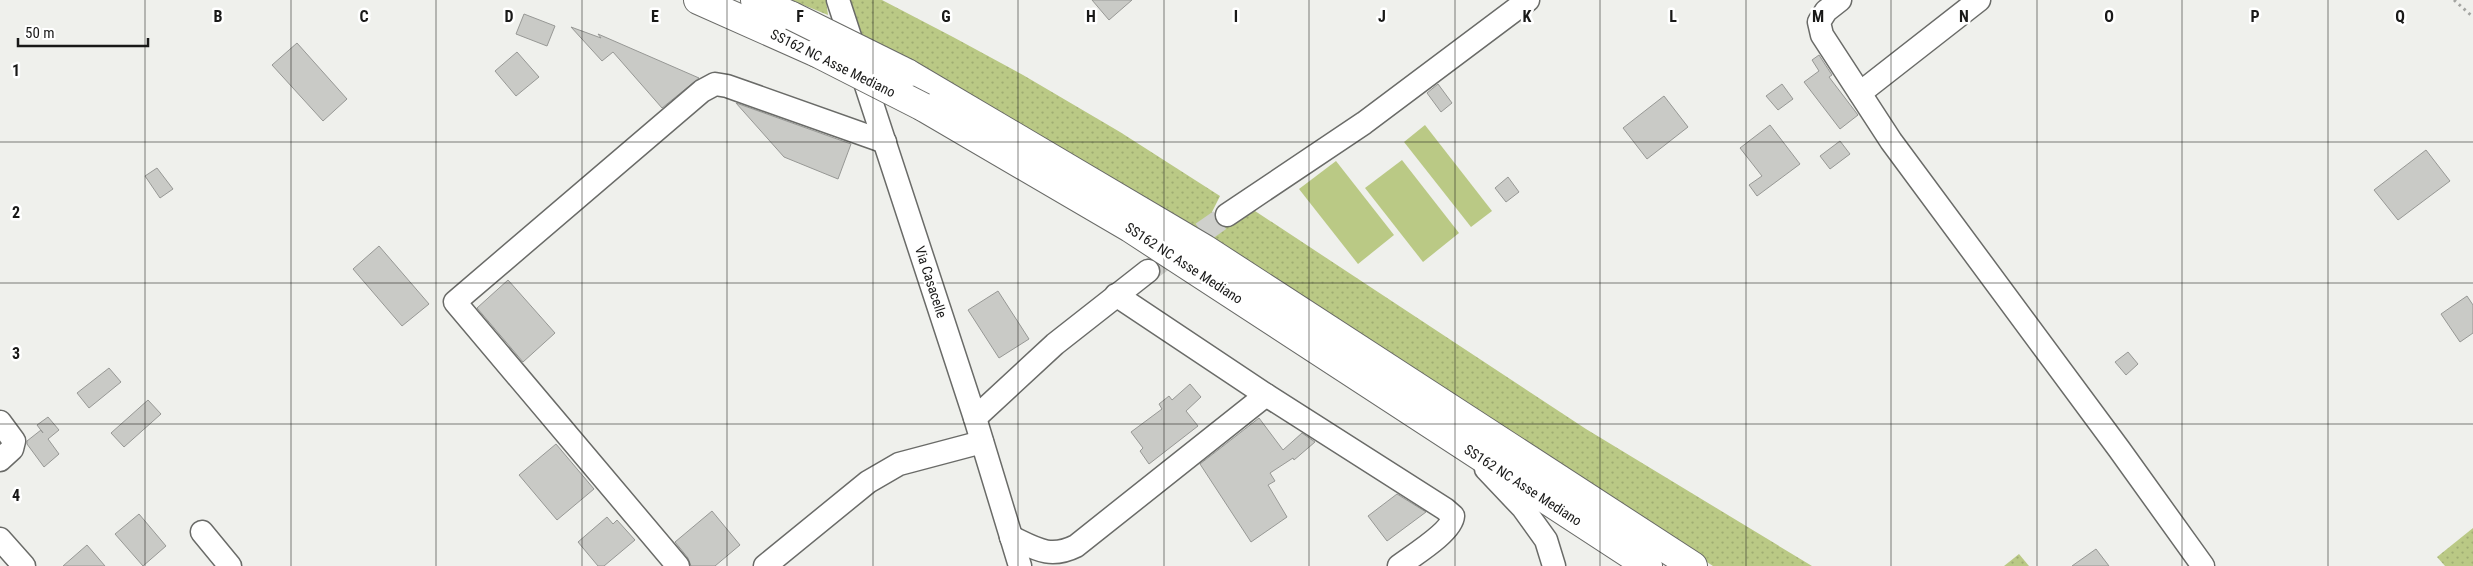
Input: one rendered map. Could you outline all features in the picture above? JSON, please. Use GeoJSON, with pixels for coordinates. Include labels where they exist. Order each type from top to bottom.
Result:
{"type":"FeatureCollection","features":[{"type":"Feature","properties":{"kind":"highway","name":"SS162 NC Asse Mediano"},"geometry":{"type":"LineString","coordinates":[[698,0],[817,53],[923,107],[1130,228],[1648,566]]}},
{"type":"Feature","properties":{"kind":"highway","name":"SS162 NC Asse Mediano"},"geometry":{"type":"LineString","coordinates":[[755,0],[792,16],[907,73],[1205,249],[1693,566]]}},
{"type":"Feature","properties":{"kind":"street","name":"Via Casacelle"},"geometry":{"type":"LineString","coordinates":[[838,0],[975,418],[1020,566]]}},
{"type":"Feature","properties":{"kind":"street"},"geometry":{"type":"LineString","coordinates":[[1840,0],[1826,11],[1819,22],[1822,35],[1896,148],[2120,449],[2203,566]]}},
{"type":"Feature","properties":{"kind":"street"},"geometry":{"type":"LineString","coordinates":[[1860,93],[1980,0]]}},
{"type":"Feature","properties":{"kind":"street"},"geometry":{"type":"LineString","coordinates":[[1228,215],[1364,123],[1514,4]]}},
{"type":"Feature","properties":{"kind":"street"},"geometry":{"type":"LineString","coordinates":[[678,566],[455,302],[702,91],[715,84],[727,86],[884,142]]}},
{"type":"Feature","properties":{"kind":"street"},"geometry":{"type":"LineString","coordinates":[[975,418],[1055,344],[1148,271]]}},
{"type":"Feature","properties":{"kind":"street"},"geometry":{"type":"LineString","coordinates":[[1116,296],[1266,395],[1446,509],[1453,516],[1452,522],[1446,531],[1399,566]]}},
{"type":"Feature","properties":{"kind":"street"},"geometry":{"type":"LineString","coordinates":[[1011,537],[1052,554],[1064,552],[1076,546],[1266,395]]}},
{"type":"Feature","properties":{"kind":"street"},"geometry":{"type":"LineString","coordinates":[[0,422],[14,441],[12,449],[0,460]]}},
{"type":"Feature","properties":{"kind":"street"},"geometry":{"type":"LineString","coordinates":[[765,566],[868,482],[899,464],[982,442]]}},
{"type":"Feature","properties":{"kind":"street"},"geometry":{"type":"LineString","coordinates":[[1469,450],[1523,508],[1546,540],[1554,566]]}},
{"type":"Feature","properties":{"kind":"street"},"geometry":{"type":"LineString","coordinates":[[202,532],[230,566]]}},
{"type":"Feature","properties":{"kind":"street"},"geometry":{"type":"LineString","coordinates":[[0,539],[24,566]]}},
{"type":"Feature","properties":{"kind":"path"},"geometry":{"type":"LineString","coordinates":[[2454,0],[2473,17]]}},
{"type":"Feature","properties":{"kind":"green space"},"geometry":{"type":"Polygon","coordinates":[[[791,0],[826,0],[828,15],[791,0]]]}},
{"type":"Feature","properties":{"kind":"green space"},"geometry":{"type":"Polygon","coordinates":[[[848,0],[882,0],[1023,75],[1120,132],[1220,196],[1212,212],[1229,225],[1252,209],[1586,429],[1812,566],[1713,566],[1190,227],[1082,160],[972,96],[859,35],[848,0]]]}},
{"type":"Feature","properties":{"kind":"green space"},"geometry":{"type":"Polygon","coordinates":[[[1425,125],[1492,211],[1471,227],[1404,142],[1425,125]]]}},
{"type":"Feature","properties":{"kind":"green space"},"geometry":{"type":"Polygon","coordinates":[[[1402,160],[1459,233],[1423,262],[1365,188],[1402,160]]]}},
{"type":"Feature","properties":{"kind":"green space"},"geometry":{"type":"Polygon","coordinates":[[[1336,161],[1394,235],[1358,264],[1299,189],[1336,161]]]}},
{"type":"Feature","properties":{"kind":"green space"},"geometry":{"type":"Polygon","coordinates":[[[2473,528],[2473,566],[2445,566],[2437,557],[2473,528]]]}},
{"type":"Feature","properties":{"kind":"green space"},"geometry":{"type":"Polygon","coordinates":[[[2019,554],[2029,566],[2004,566],[2019,554]]]}},
{"type":"Feature","properties":{"kind":"building"},"geometry":{"type":"Polygon","coordinates":[[[1092,0],[1132,0],[1109,20],[1092,0]]]}},
{"type":"Feature","properties":{"kind":"building"},"geometry":{"type":"Polygon","coordinates":[[[524,14],[555,26],[547,46],[516,34],[524,14]]]}},
{"type":"Feature","properties":{"kind":"building"},"geometry":{"type":"Polygon","coordinates":[[[571,27],[601,38],[598,34],[699,78],[662,108],[613,52],[602,61],[571,27]]]}},
{"type":"Feature","properties":{"kind":"building"},"geometry":{"type":"Polygon","coordinates":[[[297,43],[347,99],[323,121],[272,65],[297,43]]]}},
{"type":"Feature","properties":{"kind":"building"},"geometry":{"type":"Polygon","coordinates":[[[517,52],[539,77],[516,96],[495,71],[517,52]]]}},
{"type":"Feature","properties":{"kind":"building"},"geometry":{"type":"Polygon","coordinates":[[[1819,55],[1832,75],[1829,77],[1858,115],[1840,129],[1804,82],[1819,71],[1812,60],[1819,55]]]}},
{"type":"Feature","properties":{"kind":"building"},"geometry":{"type":"Polygon","coordinates":[[[1438,84],[1452,103],[1441,112],[1427,93],[1438,84]]]}},
{"type":"Feature","properties":{"kind":"building"},"geometry":{"type":"Polygon","coordinates":[[[1782,84],[1793,99],[1778,110],[1766,96],[1782,84]]]}},
{"type":"Feature","properties":{"kind":"building"},"geometry":{"type":"Polygon","coordinates":[[[1664,96],[1688,127],[1647,159],[1623,128],[1664,96]]]}},
{"type":"Feature","properties":{"kind":"building"},"geometry":{"type":"Polygon","coordinates":[[[736,103],[851,144],[838,179],[784,157],[736,103]]]}},
{"type":"Feature","properties":{"kind":"building"},"geometry":{"type":"Polygon","coordinates":[[[1770,125],[1800,164],[1757,196],[1749,185],[1762,176],[1740,148],[1770,125]]]}},
{"type":"Feature","properties":{"kind":"building"},"geometry":{"type":"Polygon","coordinates":[[[1840,141],[1850,154],[1830,169],[1820,156],[1840,141]]]}},
{"type":"Feature","properties":{"kind":"building"},"geometry":{"type":"Polygon","coordinates":[[[2426,150],[2450,181],[2398,220],[2374,190],[2426,150]]]}},
{"type":"Feature","properties":{"kind":"building"},"geometry":{"type":"Polygon","coordinates":[[[157,168],[173,189],[160,198],[145,176],[157,168]]]}},
{"type":"Feature","properties":{"kind":"building"},"geometry":{"type":"Polygon","coordinates":[[[1508,177],[1519,192],[1506,202],[1495,188],[1508,177]]]}},
{"type":"Feature","properties":{"kind":"building"},"geometry":{"type":"Polygon","coordinates":[[[379,246],[429,304],[402,326],[353,269],[379,246]]]}},
{"type":"Feature","properties":{"kind":"building"},"geometry":{"type":"Polygon","coordinates":[[[508,280],[555,333],[523,362],[477,308],[508,280]]]}},
{"type":"Feature","properties":{"kind":"building"},"geometry":{"type":"Polygon","coordinates":[[[998,291],[1029,339],[999,358],[968,310],[998,291]]]}},
{"type":"Feature","properties":{"kind":"building"},"geometry":{"type":"Polygon","coordinates":[[[2467,296],[2473,305],[2473,333],[2460,342],[2441,314],[2467,296]]]}},
{"type":"Feature","properties":{"kind":"building"},"geometry":{"type":"Polygon","coordinates":[[[2128,352],[2138,364],[2126,375],[2115,362],[2128,352]]]}},
{"type":"Feature","properties":{"kind":"building"},"geometry":{"type":"Polygon","coordinates":[[[109,368],[121,382],[89,408],[77,393],[109,368]]]}},
{"type":"Feature","properties":{"kind":"building"},"geometry":{"type":"Polygon","coordinates":[[[1190,384],[1201,397],[1186,411],[1198,426],[1149,464],[1140,451],[1143,448],[1131,432],[1162,409],[1159,404],[1169,396],[1172,400],[1190,384]]]}},
{"type":"Feature","properties":{"kind":"building"},"geometry":{"type":"Polygon","coordinates":[[[148,400],[161,414],[124,447],[111,433],[148,400]]]}},
{"type":"Feature","properties":{"kind":"building"},"geometry":{"type":"Polygon","coordinates":[[[48,417],[59,430],[48,439],[59,454],[44,467],[27,444],[27,441],[41,430],[37,425],[48,417]]]}},
{"type":"Feature","properties":{"kind":"building"},"geometry":{"type":"Polygon","coordinates":[[[1259,418],[1283,450],[1302,433],[1315,442],[1294,460],[1293,458],[1270,473],[1275,481],[1268,485],[1287,517],[1251,542],[1200,464],[1259,418]]]}},
{"type":"Feature","properties":{"kind":"building"},"geometry":{"type":"Polygon","coordinates":[[[556,444],[594,489],[557,520],[519,475],[556,444]]]}},
{"type":"Feature","properties":{"kind":"building"},"geometry":{"type":"Polygon","coordinates":[[[1397,494],[1426,512],[1387,541],[1368,516],[1397,494]]]}},
{"type":"Feature","properties":{"kind":"building"},"geometry":{"type":"Polygon","coordinates":[[[712,511],[740,545],[715,566],[691,566],[688,558],[675,542],[712,511]]]}},
{"type":"Feature","properties":{"kind":"building"},"geometry":{"type":"Polygon","coordinates":[[[139,514],[166,546],[143,566],[115,534],[139,514]]]}},
{"type":"Feature","properties":{"kind":"building"},"geometry":{"type":"Polygon","coordinates":[[[607,517],[613,524],[617,520],[635,540],[604,566],[598,566],[578,542],[607,517]]]}},
{"type":"Feature","properties":{"kind":"building"},"geometry":{"type":"Polygon","coordinates":[[[87,545],[105,566],[63,566],[87,545]]]}},
{"type":"Feature","properties":{"kind":"building"},"geometry":{"type":"Polygon","coordinates":[[[2096,549],[2109,566],[2072,566],[2096,549]]]}},
{"type":"Feature","properties":{"kind":"tunnel"},"geometry":{"type":"LineString","coordinates":[[1148,271],[1227,215]]}}]}
